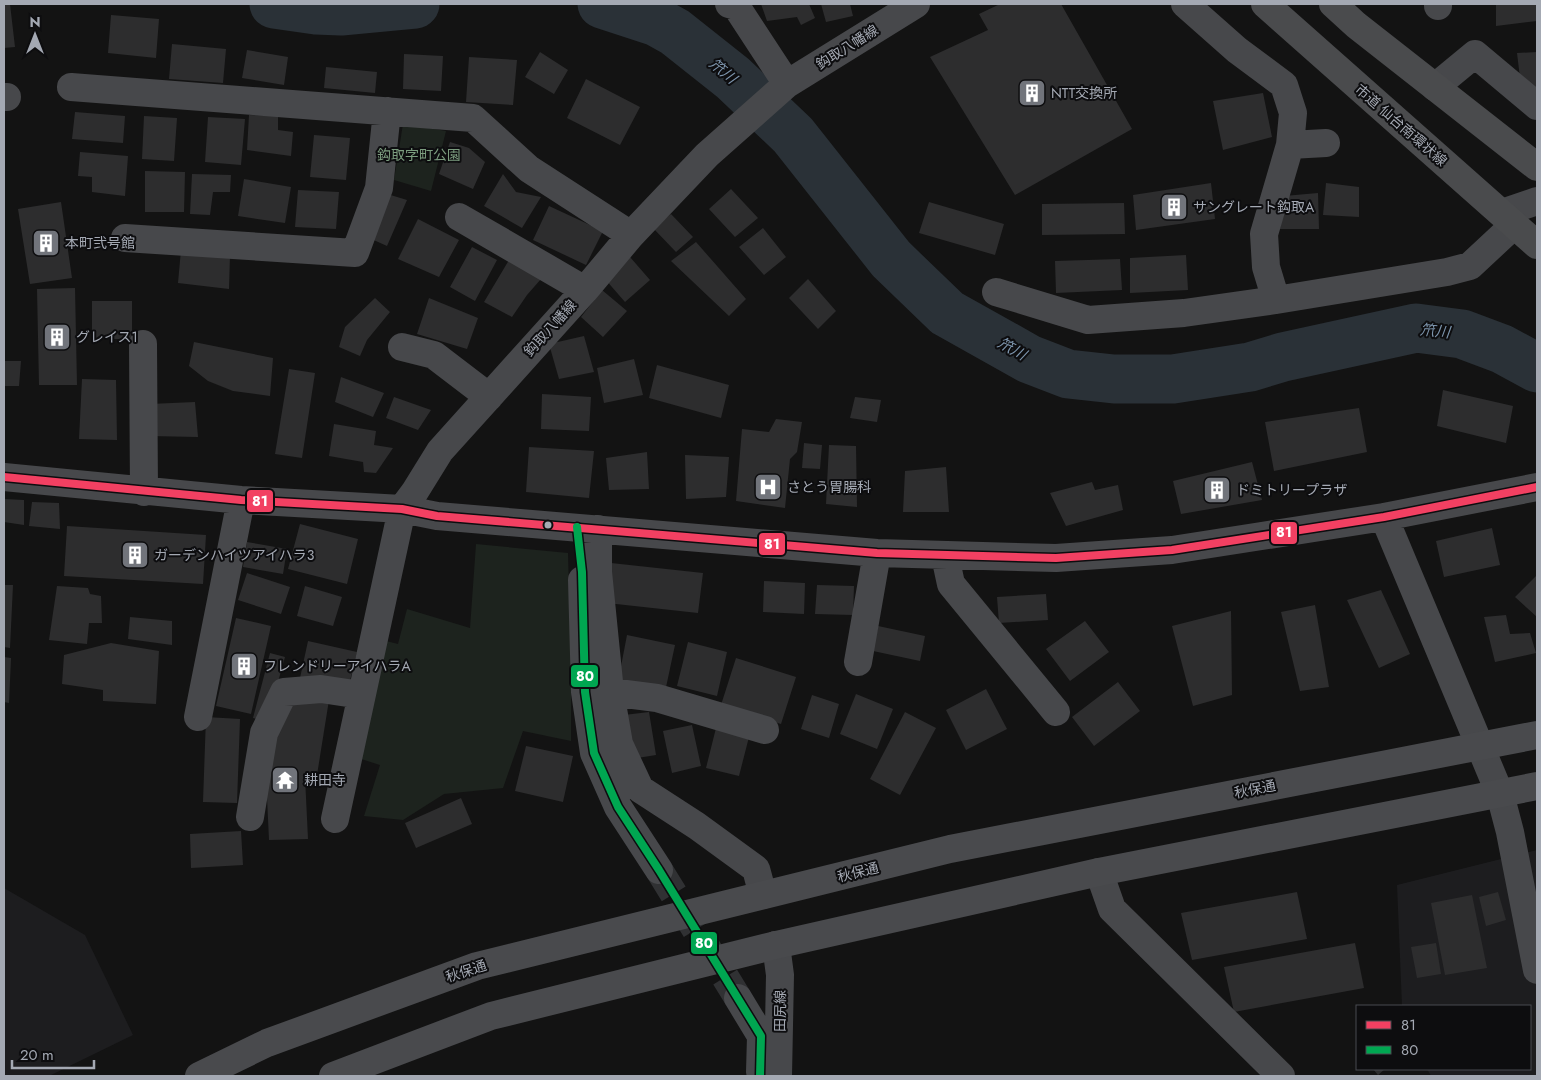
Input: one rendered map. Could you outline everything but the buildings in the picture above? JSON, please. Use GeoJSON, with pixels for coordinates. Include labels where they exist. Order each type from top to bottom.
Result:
{"type":"FeatureCollection","features":[{"type":"Feature","properties":{"kind":"highway","name":"秋保通"},"geometry":{"type":"LineString","coordinates":[[199,1076],[267,1043],[477,966],[950,849],[1537,735]]}},
{"type":"Feature","properties":{"kind":"highway"},"geometry":{"type":"LineString","coordinates":[[333,1076],[491,1016],[776,945],[1098,872],[1537,786]]}},
{"type":"Feature","properties":{"kind":"main road","name":"市道 仙台南環状線"},"geometry":{"type":"LineString","coordinates":[[1265,4],[1537,245]]}},
{"type":"Feature","properties":{"kind":"main road"},"geometry":{"type":"LineString","coordinates":[[1333,4],[1356,25],[1537,168]]}},
{"type":"Feature","properties":{"kind":"street"},"geometry":{"type":"LineString","coordinates":[[729,4],[736,6],[783,87]]}},
{"type":"Feature","properties":{"kind":"street","name":"鈎取八幡線"},"geometry":{"type":"LineString","coordinates":[[402,509],[440,451],[585,290],[631,235],[707,155],[783,87],[916,4]]}},
{"type":"Feature","properties":{"kind":"street"},"geometry":{"type":"LineString","coordinates":[[1186,4],[1237,50],[1284,85],[1293,113],[1290,146],[1264,234],[1266,267],[1276,300]]}},
{"type":"Feature","properties":{"kind":"street"},"geometry":{"type":"LineString","coordinates":[[1435,87],[1475,54],[1537,106]]}},
{"type":"Feature","properties":{"kind":"street"},"geometry":{"type":"LineString","coordinates":[[71,87],[473,118],[529,169],[631,235]]}},
{"type":"Feature","properties":{"kind":"street"},"geometry":{"type":"LineString","coordinates":[[125,238],[355,253],[379,188],[387,111]]}},
{"type":"Feature","properties":{"kind":"street"},"geometry":{"type":"LineString","coordinates":[[1290,146],[1326,143]]}},
{"type":"Feature","properties":{"kind":"street"},"geometry":{"type":"LineString","coordinates":[[996,292],[1088,320],[1184,313],[1447,272],[1470,266],[1508,219],[1537,201]]}},
{"type":"Feature","properties":{"kind":"street"},"geometry":{"type":"LineString","coordinates":[[459,217],[585,290]]}},
{"type":"Feature","properties":{"kind":"street"},"geometry":{"type":"LineString","coordinates":[[142,344],[144,492]]}},
{"type":"Feature","properties":{"kind":"street"},"geometry":{"type":"LineString","coordinates":[[402,347],[434,355],[488,397]]}},
{"type":"Feature","properties":{"kind":"street"},"geometry":{"type":"LineString","coordinates":[[4,477],[144,492],[241,500],[402,509],[437,516],[877,553],[1056,558],[1172,550],[1384,517],[1537,487]]}},
{"type":"Feature","properties":{"kind":"street"},"geometry":{"type":"LineString","coordinates":[[198,717],[241,500]]}},
{"type":"Feature","properties":{"kind":"street"},"geometry":{"type":"LineString","coordinates":[[335,819],[402,509]]}},
{"type":"Feature","properties":{"kind":"street"},"geometry":{"type":"LineString","coordinates":[[1384,517],[1500,794],[1510,832],[1537,970]]}},
{"type":"Feature","properties":{"kind":"street"},"geometry":{"type":"LineString","coordinates":[[587,528],[598,572],[610,692],[620,744],[640,789],[697,826],[756,869],[763,894]]}},
{"type":"Feature","properties":{"kind":"street"},"geometry":{"type":"LineString","coordinates":[[587,528],[582,572],[585,692],[594,753],[618,808],[659,870]]}},
{"type":"Feature","properties":{"kind":"street"},"geometry":{"type":"LineString","coordinates":[[858,662],[877,553]]}},
{"type":"Feature","properties":{"kind":"street"},"geometry":{"type":"LineString","coordinates":[[945,556],[951,584],[1056,712]]}},
{"type":"Feature","properties":{"kind":"street"},"geometry":{"type":"LineString","coordinates":[[250,817],[264,733],[284,692],[321,689],[361,695]]}},
{"type":"Feature","properties":{"kind":"street"},"geometry":{"type":"LineString","coordinates":[[610,692],[657,698],[766,730]]}},
{"type":"Feature","properties":{"kind":"street"},"geometry":{"type":"LineString","coordinates":[[1098,872],[1112,909],[1281,1076]]}},
{"type":"Feature","properties":{"kind":"street","name":"田尻線"},"geometry":{"type":"LineString","coordinates":[[776,945],[780,975],[778,1076]]}},
{"type":"Feature","properties":{"kind":"street"},"geometry":{"type":"LineString","coordinates":[[738,998],[761,1036],[760,1076]]}},
{"type":"Feature","properties":{"kind":"shaded area"},"geometry":{"type":"Polygon","coordinates":[[[1537,850],[1537,1076],[1431,1076],[1428,1070],[1531,1070],[1531,1005],[1402,1005],[1397,885],[1537,850]]]}},
{"type":"Feature","properties":{"kind":"shaded area"},"geometry":{"type":"Polygon","coordinates":[[[4,888],[85,935],[133,1035],[49,1076],[4,1076],[4,888]]]}},
{"type":"Feature","properties":{"kind":"green space","name":"鈎取字町公園"},"geometry":{"type":"Polygon","coordinates":[[[403,124],[446,131],[431,191],[394,180],[403,124]]]}},
{"type":"Feature","properties":{"kind":"green space"},"geometry":{"type":"Polygon","coordinates":[[[476,544],[568,553],[571,741],[523,731],[503,788],[444,794],[403,820],[364,816],[380,765],[358,758],[386,641],[398,644],[407,609],[470,628],[476,544]]]}},
{"type":"Feature","properties":{"kind":"waterway","name":"笊川"},"geometry":{"type":"LineString","coordinates":[[274,4],[316,10],[341,11],[415,4]]}},
{"type":"Feature","properties":{"kind":"waterway","name":"笊川"},"geometry":{"type":"LineString","coordinates":[[602,4],[657,22],[675,32],[733,78],[793,135],[891,259],[947,313],[1029,359],[1068,374],[1114,379],[1173,379],[1250,367],[1283,357],[1416,328],[1462,334],[1502,349],[1537,368]]}},
{"type":"Feature","properties":{"kind":"tunnel"},"geometry":{"type":"LineString","coordinates":[[659,870],[738,998]]}},
{"type":"Feature","properties":{"kind":"transit line","name":"81"},"geometry":{"type":"LineString","coordinates":[[4,477],[241,500],[402,509],[437,516],[877,553],[1056,558],[1172,550],[1384,517],[1537,487]]}},
{"type":"Feature","properties":{"kind":"transit line","name":"80"},"geometry":{"type":"LineString","coordinates":[[577,527],[582,572],[585,692],[594,753],[618,807],[761,1036],[760,1076]]}},
{"type":"Feature","properties":{"kind":"place","name":"NTT交換所"},"geometry":{"type":"Point","coordinates":[1032,93]}},
{"type":"Feature","properties":{"kind":"place","name":"サングレート鈎取A"},"geometry":{"type":"Point","coordinates":[1174,207]}},
{"type":"Feature","properties":{"kind":"place","name":"本町弐号館"},"geometry":{"type":"Point","coordinates":[46,243]}},
{"type":"Feature","properties":{"kind":"place","name":"グレイス1"},"geometry":{"type":"Point","coordinates":[57,337]}},
{"type":"Feature","properties":{"kind":"place","name":"さとう胃腸科"},"geometry":{"type":"Point","coordinates":[768,487]}},
{"type":"Feature","properties":{"kind":"place","name":"ドミトリープラザ"},"geometry":{"type":"Point","coordinates":[1217,490]}},
{"type":"Feature","properties":{"kind":"place","name":"ガーデンハイツアイハラ3"},"geometry":{"type":"Point","coordinates":[135,555]}},
{"type":"Feature","properties":{"kind":"place","name":"フレンドリーアイハラA"},"geometry":{"type":"Point","coordinates":[244,666]}},
{"type":"Feature","properties":{"kind":"place","name":"耕田寺"},"geometry":{"type":"Point","coordinates":[285,780]}}]}
